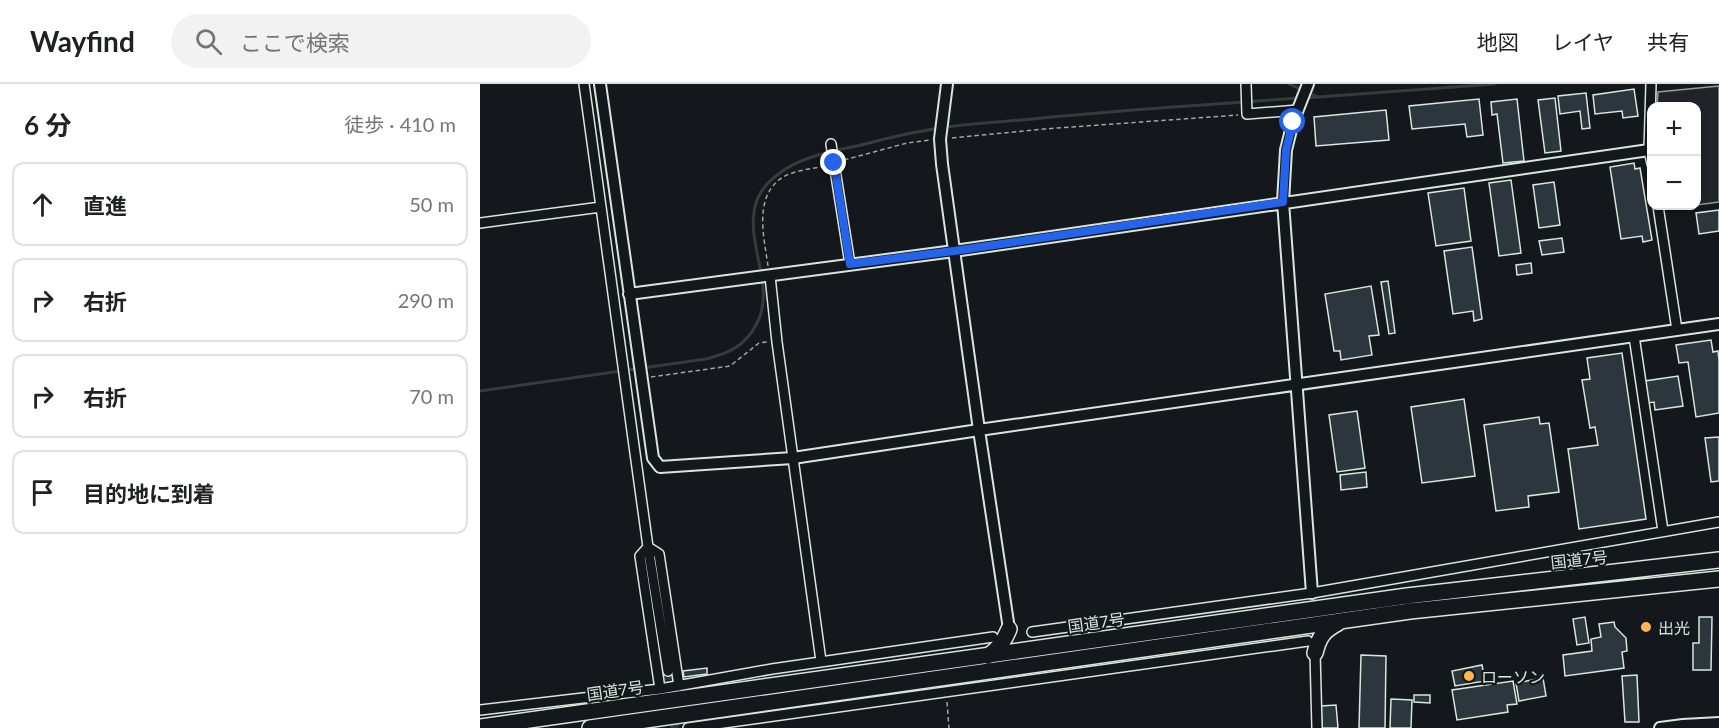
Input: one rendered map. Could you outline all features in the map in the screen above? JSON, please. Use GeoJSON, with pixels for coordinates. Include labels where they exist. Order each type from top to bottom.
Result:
{"type":"FeatureCollection","features":[{"type":"Feature","properties":{"kind":"highway","name":"国道7号"},"geometry":{"type":"LineString","coordinates":[[480,728],[1407,596],[1719,560]]}},
{"type":"Feature","properties":{"kind":"highway","name":"国道7号"},"geometry":{"type":"LineString","coordinates":[[590,728],[1410,611],[1719,579]]}},
{"type":"Feature","properties":{"kind":"highway"},"geometry":{"type":"LineString","coordinates":[[1288,629],[1300,634],[1312,647],[1324,631],[1340,622]]}},
{"type":"Feature","properties":{"kind":"highway"},"geometry":{"type":"LineString","coordinates":[[1009,629],[1015,641],[1035,649]]}},
{"type":"Feature","properties":{"kind":"highway"},"geometry":{"type":"LineString","coordinates":[[988,656],[998,649],[1009,629]]}},
{"type":"Feature","properties":{"kind":"street"},"geometry":{"type":"LineString","coordinates":[[584,84],[648,547],[668,671]]}},
{"type":"Feature","properties":{"kind":"street"},"geometry":{"type":"LineString","coordinates":[[600,84],[653,458],[660,467],[793,458],[1719,324]]}},
{"type":"Feature","properties":{"kind":"street"},"geometry":{"type":"LineString","coordinates":[[947,84],[940,139],[979,430],[1009,629]]}},
{"type":"Feature","properties":{"kind":"street"},"geometry":{"type":"LineString","coordinates":[[1246,84],[1247,114],[1300,107]]}},
{"type":"Feature","properties":{"kind":"street"},"geometry":{"type":"LineString","coordinates":[[1308,84],[1286,150],[1283,202],[1312,593]]}},
{"type":"Feature","properties":{"kind":"street"},"geometry":{"type":"LineString","coordinates":[[1650,102],[1651,84]]}},
{"type":"Feature","properties":{"kind":"street"},"geometry":{"type":"LineString","coordinates":[[831,144],[850,264]]}},
{"type":"Feature","properties":{"kind":"street"},"geometry":{"type":"LineString","coordinates":[[629,294],[954,251],[1647,150]]}},
{"type":"Feature","properties":{"kind":"street"},"geometry":{"type":"LineString","coordinates":[[480,223],[601,207]]}},
{"type":"Feature","properties":{"kind":"street"},"geometry":{"type":"LineString","coordinates":[[1659,210],[1677,330]]}},
{"type":"Feature","properties":{"kind":"street"},"geometry":{"type":"LineString","coordinates":[[770,276],[777,342],[822,661]]}},
{"type":"Feature","properties":{"kind":"street"},"geometry":{"type":"LineString","coordinates":[[1634,336],[1663,531]]}},
{"type":"Feature","properties":{"kind":"street"},"geometry":{"type":"LineString","coordinates":[[1032,632],[1312,593],[1719,522]]}},
{"type":"Feature","properties":{"kind":"street"},"geometry":{"type":"LineString","coordinates":[[648,547],[659,554],[679,686]]}},
{"type":"Feature","properties":{"kind":"street"},"geometry":{"type":"LineString","coordinates":[[648,547],[640,556],[660,689]]}},
{"type":"Feature","properties":{"kind":"street"},"geometry":{"type":"LineString","coordinates":[[480,710],[660,689],[822,661],[993,637]]}},
{"type":"Feature","properties":{"kind":"street"},"geometry":{"type":"LineString","coordinates":[[688,728],[1312,647],[1317,728]]}},
{"type":"Feature","properties":{"kind":"street"},"geometry":{"type":"LineString","coordinates":[[1659,728],[1719,723]]}},
{"type":"Feature","properties":{"kind":"path"},"geometry":{"type":"LineString","coordinates":[[770,276],[762,223],[763,206],[781,178],[789,175],[908,142],[1247,114]]}},
{"type":"Feature","properties":{"kind":"path"},"geometry":{"type":"LineString","coordinates":[[641,379],[730,366],[759,343],[777,342]]}},
{"type":"Feature","properties":{"kind":"path"},"geometry":{"type":"LineString","coordinates":[[946,693],[949,728]]}},
{"type":"Feature","properties":{"kind":"shaded area"},"geometry":{"type":"Polygon","coordinates":[[[1719,86],[1719,202],[1701,204],[1701,102],[1657,102],[1658,92],[1719,86]]]}},
{"type":"Feature","properties":{"kind":"building"},"geometry":{"type":"Polygon","coordinates":[[[1634,89],[1638,116],[1623,118],[1622,111],[1595,114],[1593,95],[1634,89]]]}},
{"type":"Feature","properties":{"kind":"building"},"geometry":{"type":"Polygon","coordinates":[[[1586,93],[1590,128],[1582,129],[1580,111],[1560,114],[1558,96],[1586,93]]]}},
{"type":"Feature","properties":{"kind":"building"},"geometry":{"type":"Polygon","coordinates":[[[1555,98],[1561,151],[1545,153],[1538,100],[1555,98]]]}},
{"type":"Feature","properties":{"kind":"building"},"geometry":{"type":"Polygon","coordinates":[[[1479,99],[1483,135],[1467,137],[1465,124],[1412,129],[1409,106],[1479,99]]]}},
{"type":"Feature","properties":{"kind":"building"},"geometry":{"type":"Polygon","coordinates":[[[1517,99],[1524,161],[1503,163],[1497,114],[1492,115],[1491,102],[1517,99]]]}},
{"type":"Feature","properties":{"kind":"building"},"geometry":{"type":"Polygon","coordinates":[[[1386,110],[1389,140],[1316,146],[1314,117],[1386,110]]]}},
{"type":"Feature","properties":{"kind":"building"},"geometry":{"type":"Polygon","coordinates":[[[1634,163],[1635,169],[1640,168],[1652,240],[1643,242],[1642,236],[1621,239],[1610,167],[1634,163]]]}},
{"type":"Feature","properties":{"kind":"building"},"geometry":{"type":"Polygon","coordinates":[[[1511,180],[1521,253],[1499,256],[1489,183],[1511,180]]]}},
{"type":"Feature","properties":{"kind":"building"},"geometry":{"type":"Polygon","coordinates":[[[1554,182],[1560,225],[1539,228],[1533,185],[1554,182]]]}},
{"type":"Feature","properties":{"kind":"building"},"geometry":{"type":"Polygon","coordinates":[[[1464,188],[1471,241],[1436,246],[1428,193],[1464,188]]]}},
{"type":"Feature","properties":{"kind":"building"},"geometry":{"type":"Polygon","coordinates":[[[1719,210],[1719,231],[1699,234],[1696,213],[1719,210]]]}},
{"type":"Feature","properties":{"kind":"building"},"geometry":{"type":"Polygon","coordinates":[[[1562,238],[1564,252],[1542,255],[1539,241],[1562,238]]]}},
{"type":"Feature","properties":{"kind":"building"},"geometry":{"type":"Polygon","coordinates":[[[1472,247],[1482,319],[1474,321],[1473,311],[1453,314],[1444,251],[1472,247]]]}},
{"type":"Feature","properties":{"kind":"building"},"geometry":{"type":"Polygon","coordinates":[[[1531,263],[1532,273],[1517,275],[1516,265],[1531,263]]]}},
{"type":"Feature","properties":{"kind":"building"},"geometry":{"type":"Polygon","coordinates":[[[1388,281],[1395,333],[1389,334],[1381,282],[1388,281]]]}},
{"type":"Feature","properties":{"kind":"building"},"geometry":{"type":"Polygon","coordinates":[[[1371,286],[1379,335],[1369,336],[1372,355],[1341,360],[1340,351],[1334,351],[1325,294],[1371,286]]]}},
{"type":"Feature","properties":{"kind":"building"},"geometry":{"type":"Polygon","coordinates":[[[1711,340],[1713,352],[1718,351],[1719,360],[1719,413],[1696,417],[1688,362],[1679,363],[1676,345],[1711,340]]]}},
{"type":"Feature","properties":{"kind":"building"},"geometry":{"type":"Polygon","coordinates":[[[1622,353],[1646,519],[1579,529],[1568,449],[1598,445],[1595,427],[1590,428],[1582,380],[1590,379],[1587,358],[1622,353]]]}},
{"type":"Feature","properties":{"kind":"building"},"geometry":{"type":"Polygon","coordinates":[[[1678,376],[1683,406],[1655,410],[1654,402],[1648,403],[1645,381],[1678,376]]]}},
{"type":"Feature","properties":{"kind":"building"},"geometry":{"type":"Polygon","coordinates":[[[1464,399],[1475,476],[1422,483],[1411,407],[1464,399]]]}},
{"type":"Feature","properties":{"kind":"building"},"geometry":{"type":"Polygon","coordinates":[[[1357,411],[1365,468],[1337,472],[1329,415],[1357,411]]]}},
{"type":"Feature","properties":{"kind":"building"},"geometry":{"type":"Polygon","coordinates":[[[1539,417],[1540,424],[1549,423],[1559,492],[1528,496],[1529,507],[1496,511],[1484,425],[1539,417]]]}},
{"type":"Feature","properties":{"kind":"building"},"geometry":{"type":"Polygon","coordinates":[[[1719,437],[1719,481],[1711,482],[1705,438],[1719,437]]]}},
{"type":"Feature","properties":{"kind":"building"},"geometry":{"type":"Polygon","coordinates":[[[1366,472],[1367,487],[1341,490],[1340,475],[1366,472]]]}},
{"type":"Feature","properties":{"kind":"building"},"geometry":{"type":"Polygon","coordinates":[[[1585,617],[1589,643],[1577,645],[1573,619],[1585,617]]]}},
{"type":"Feature","properties":{"kind":"building"},"geometry":{"type":"Polygon","coordinates":[[[1699,617],[1712,617],[1711,670],[1693,670],[1693,643],[1699,643],[1699,617]]]}},
{"type":"Feature","properties":{"kind":"building"},"geometry":{"type":"Polygon","coordinates":[[[1614,622],[1615,627],[1626,638],[1627,651],[1622,652],[1624,668],[1565,676],[1563,655],[1592,651],[1591,639],[1601,637],[1599,624],[1614,622]]]}},
{"type":"Feature","properties":{"kind":"building"},"geometry":{"type":"Polygon","coordinates":[[[1361,655],[1386,656],[1385,728],[1359,728],[1361,655]]]}},
{"type":"Feature","properties":{"kind":"building","name":"ローソン"},"geometry":{"type":"Polygon","coordinates":[[[1482,665],[1485,681],[1455,686],[1452,671],[1482,665]]]}},
{"type":"Feature","properties":{"kind":"building"},"geometry":{"type":"Polygon","coordinates":[[[707,668],[707,674],[684,677],[683,671],[707,668]]]}},
{"type":"Feature","properties":{"kind":"building"},"geometry":{"type":"Polygon","coordinates":[[[1637,675],[1639,722],[1625,722],[1622,676],[1637,675]]]}},
{"type":"Feature","properties":{"kind":"building"},"geometry":{"type":"Polygon","coordinates":[[[1543,678],[1546,696],[1519,701],[1516,683],[1543,678]]]}},
{"type":"Feature","properties":{"kind":"building"},"geometry":{"type":"Polygon","coordinates":[[[1513,681],[1517,704],[1507,705],[1508,712],[1457,720],[1452,690],[1513,681]]]}},
{"type":"Feature","properties":{"kind":"building"},"geometry":{"type":"Polygon","coordinates":[[[1414,695],[1430,695],[1430,703],[1414,702],[1414,695]]]}},
{"type":"Feature","properties":{"kind":"building"},"geometry":{"type":"Polygon","coordinates":[[[1391,699],[1412,700],[1411,728],[1390,728],[1391,699]]]}},
{"type":"Feature","properties":{"kind":"building"},"geometry":{"type":"Polygon","coordinates":[[[1336,705],[1338,728],[1322,728],[1321,706],[1336,705]]]}},
{"type":"Feature","properties":{"kind":"waterway"},"geometry":{"type":"LineString","coordinates":[[1289,84],[1318,97],[1495,84]]}},
{"type":"Feature","properties":{"kind":"waterway"},"geometry":{"type":"LineString","coordinates":[[1305,98],[1318,97]]}},
{"type":"Feature","properties":{"kind":"waterway"},"geometry":{"type":"LineString","coordinates":[[480,391],[706,359],[741,344],[756,325],[762,310],[762,279],[754,231],[757,200],[763,188],[773,179],[788,167],[808,158],[899,135],[947,127],[1126,110],[1298,98]]}},
{"type":"Feature","properties":{"kind":"tunnel"},"geometry":{"type":"LineString","coordinates":[[668,671],[675,728]]}},
{"type":"Feature","properties":{"kind":"place","name":"出光"},"geometry":{"type":"Point","coordinates":[1646,627]}},
{"type":"Feature","properties":{"kind":"place","name":"ローソン"},"geometry":{"type":"Point","coordinates":[1469,676]}},
{"type":"Feature","properties":{"kind":"route"},"geometry":{"type":"LineString","coordinates":[[834,163],[850,264],[954,251],[1283,202],[1286,150],[1293,122]]}}]}
